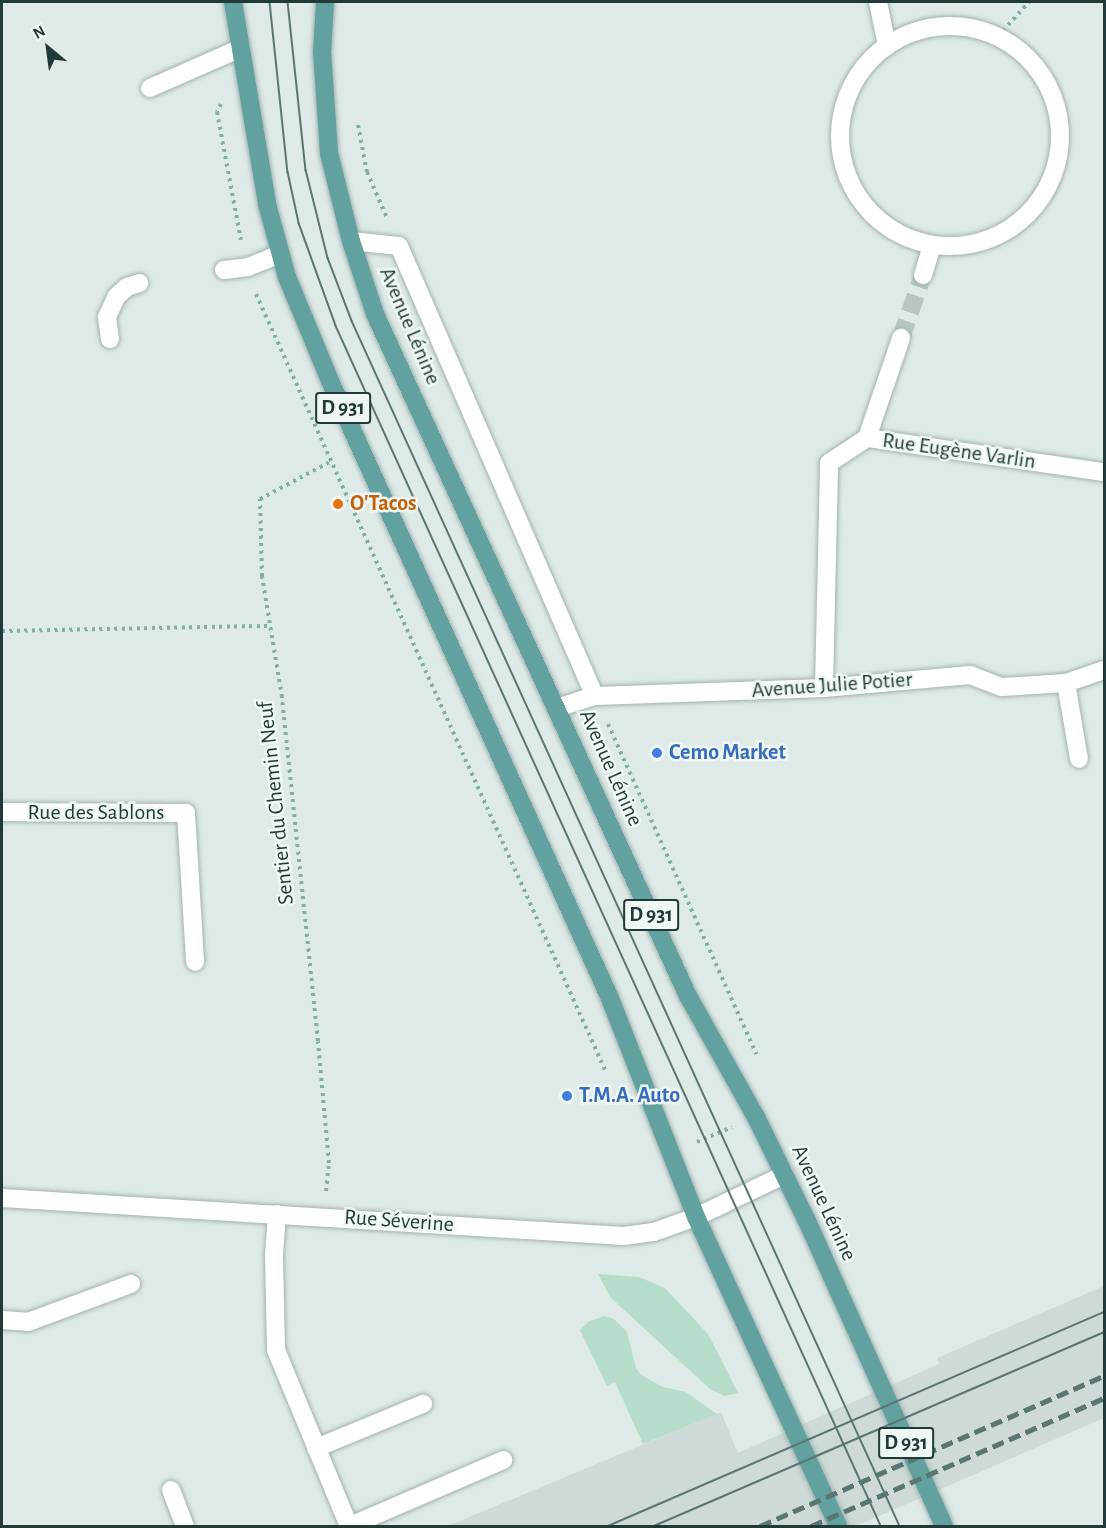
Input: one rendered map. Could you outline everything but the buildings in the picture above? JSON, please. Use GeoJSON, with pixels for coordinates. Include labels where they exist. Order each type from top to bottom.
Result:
{"type":"FeatureCollection","features":[{"type":"Feature","properties":{"kind":"main road","name":"D 931"},"geometry":{"type":"LineString","coordinates":[[233,2],[267,204],[287,277],[361,447],[609,996],[696,1217],[838,1527]]}},
{"type":"Feature","properties":{"kind":"main road","name":"Avenue Lénine"},"geometry":{"type":"LineString","coordinates":[[325,2],[322,52],[329,153],[351,241],[375,314],[688,996],[756,1117],[814,1235],[944,1527]]}},
{"type":"Feature","properties":{"kind":"street"},"geometry":{"type":"LineString","coordinates":[[879,2],[886,46]]}},
{"type":"Feature","properties":{"kind":"street"},"geometry":{"type":"LineString","coordinates":[[941,26],[970,27],[998,36],[1027,56],[1048,83],[1060,117],[1060,152],[1049,185],[1029,213],[1000,234],[967,245],[932,245],[897,232],[868,210],[848,178],[840,142],[844,105],[860,72],[886,46],[912,32],[941,26]]}},
{"type":"Feature","properties":{"kind":"street"},"geometry":{"type":"LineString","coordinates":[[150,88],[241,48]]}},
{"type":"Feature","properties":{"kind":"street"},"geometry":{"type":"LineString","coordinates":[[351,241],[399,246],[595,696]]}},
{"type":"Feature","properties":{"kind":"street"},"geometry":{"type":"LineString","coordinates":[[923,274],[932,245]]}},
{"type":"Feature","properties":{"kind":"street"},"geometry":{"type":"LineString","coordinates":[[224,270],[248,267],[281,254]]}},
{"type":"Feature","properties":{"kind":"street"},"geometry":{"type":"LineString","coordinates":[[110,339],[107,317],[117,296],[127,287],[139,283]]}},
{"type":"Feature","properties":{"kind":"street"},"geometry":{"type":"LineString","coordinates":[[867,438],[901,338]]}},
{"type":"Feature","properties":{"kind":"street","name":"Rue Eugène Varlin"},"geometry":{"type":"LineString","coordinates":[[824,688],[829,463],[867,438],[1104,472]]}},
{"type":"Feature","properties":{"kind":"street","name":"Avenue Julie Potier"},"geometry":{"type":"LineString","coordinates":[[557,708],[595,696],[824,688],[970,675],[1002,687],[1066,684],[1104,670]]}},
{"type":"Feature","properties":{"kind":"street"},"geometry":{"type":"LineString","coordinates":[[1066,684],[1079,759]]}},
{"type":"Feature","properties":{"kind":"street","name":"Rue des Sablons"},"geometry":{"type":"LineString","coordinates":[[2,812],[186,813],[195,962]]}},
{"type":"Feature","properties":{"kind":"street","name":"Rue Séverine"},"geometry":{"type":"LineString","coordinates":[[2,1198],[624,1236],[654,1232],[696,1217],[784,1175]]}},
{"type":"Feature","properties":{"kind":"street"},"geometry":{"type":"LineString","coordinates":[[277,1214],[274,1255],[276,1350],[350,1527],[504,1460]]}},
{"type":"Feature","properties":{"kind":"street"},"geometry":{"type":"LineString","coordinates":[[2,1320],[28,1322],[131,1284]]}},
{"type":"Feature","properties":{"kind":"street"},"geometry":{"type":"LineString","coordinates":[[316,1448],[423,1404]]}},
{"type":"Feature","properties":{"kind":"street"},"geometry":{"type":"LineString","coordinates":[[171,1490],[185,1527]]}},
{"type":"Feature","properties":{"kind":"path"},"geometry":{"type":"LineString","coordinates":[[998,36],[1029,2]]}},
{"type":"Feature","properties":{"kind":"path"},"geometry":{"type":"LineString","coordinates":[[356,115],[367,172],[399,246]]}},
{"type":"Feature","properties":{"kind":"path","name":"Sentier du Chemin Neuf"},"geometry":{"type":"LineString","coordinates":[[324,1216],[329,1163],[283,708],[262,576],[260,499],[361,447]]}},
{"type":"Feature","properties":{"kind":"path"},"geometry":{"type":"LineString","coordinates":[[2,631],[270,626]]}},
{"type":"Feature","properties":{"kind":"path"},"geometry":{"type":"LineString","coordinates":[[595,696],[761,1065]]}},
{"type":"Feature","properties":{"kind":"path"},"geometry":{"type":"LineString","coordinates":[[671,1154],[756,1117]]}},
{"type":"Feature","properties":{"kind":"shaded area"},"geometry":{"type":"Polygon","coordinates":[[[1104,1286],[1104,1418],[856,1526],[448,1526],[721,1412],[738,1453],[939,1364],[937,1358],[1104,1286]]]}},
{"type":"Feature","properties":{"kind":"green space"},"geometry":{"type":"Polygon","coordinates":[[[598,1274],[639,1277],[665,1288],[708,1334],[738,1393],[724,1396],[710,1389],[610,1297],[598,1274]]]}},
{"type":"Feature","properties":{"kind":"green space"},"geometry":{"type":"Polygon","coordinates":[[[604,1316],[614,1319],[627,1332],[636,1368],[641,1375],[663,1387],[686,1392],[717,1414],[643,1444],[615,1382],[607,1386],[580,1330],[588,1322],[604,1316]]]}},
{"type":"Feature","properties":{"kind":"tunnel"},"geometry":{"type":"LineString","coordinates":[[901,338],[923,275]]}},
{"type":"Feature","properties":{"kind":"tram line"},"geometry":{"type":"LineString","coordinates":[[270,2],[288,172],[299,223],[336,326],[881,1526]]}},
{"type":"Feature","properties":{"kind":"tram line"},"geometry":{"type":"LineString","coordinates":[[288,2],[306,170],[328,258],[352,321],[900,1526]]}},
{"type":"Feature","properties":{"kind":"tram line"},"geometry":{"type":"LineString","coordinates":[[608,1526],[1104,1312]]}},
{"type":"Feature","properties":{"kind":"tram line"},"geometry":{"type":"LineString","coordinates":[[654,1526],[1104,1332]]}},
{"type":"Feature","properties":{"kind":"railway"},"geometry":{"type":"LineString","coordinates":[[760,1526],[1104,1376]]}},
{"type":"Feature","properties":{"kind":"railway"},"geometry":{"type":"LineString","coordinates":[[811,1526],[1104,1398]]}},
{"type":"Feature","properties":{"kind":"place","name":"O'Tacos"},"geometry":{"type":"Point","coordinates":[338,504]}},
{"type":"Feature","properties":{"kind":"place","name":"Cemo Market"},"geometry":{"type":"Point","coordinates":[657,753]}},
{"type":"Feature","properties":{"kind":"place","name":"T.M.A. Auto"},"geometry":{"type":"Point","coordinates":[567,1096]}}]}
